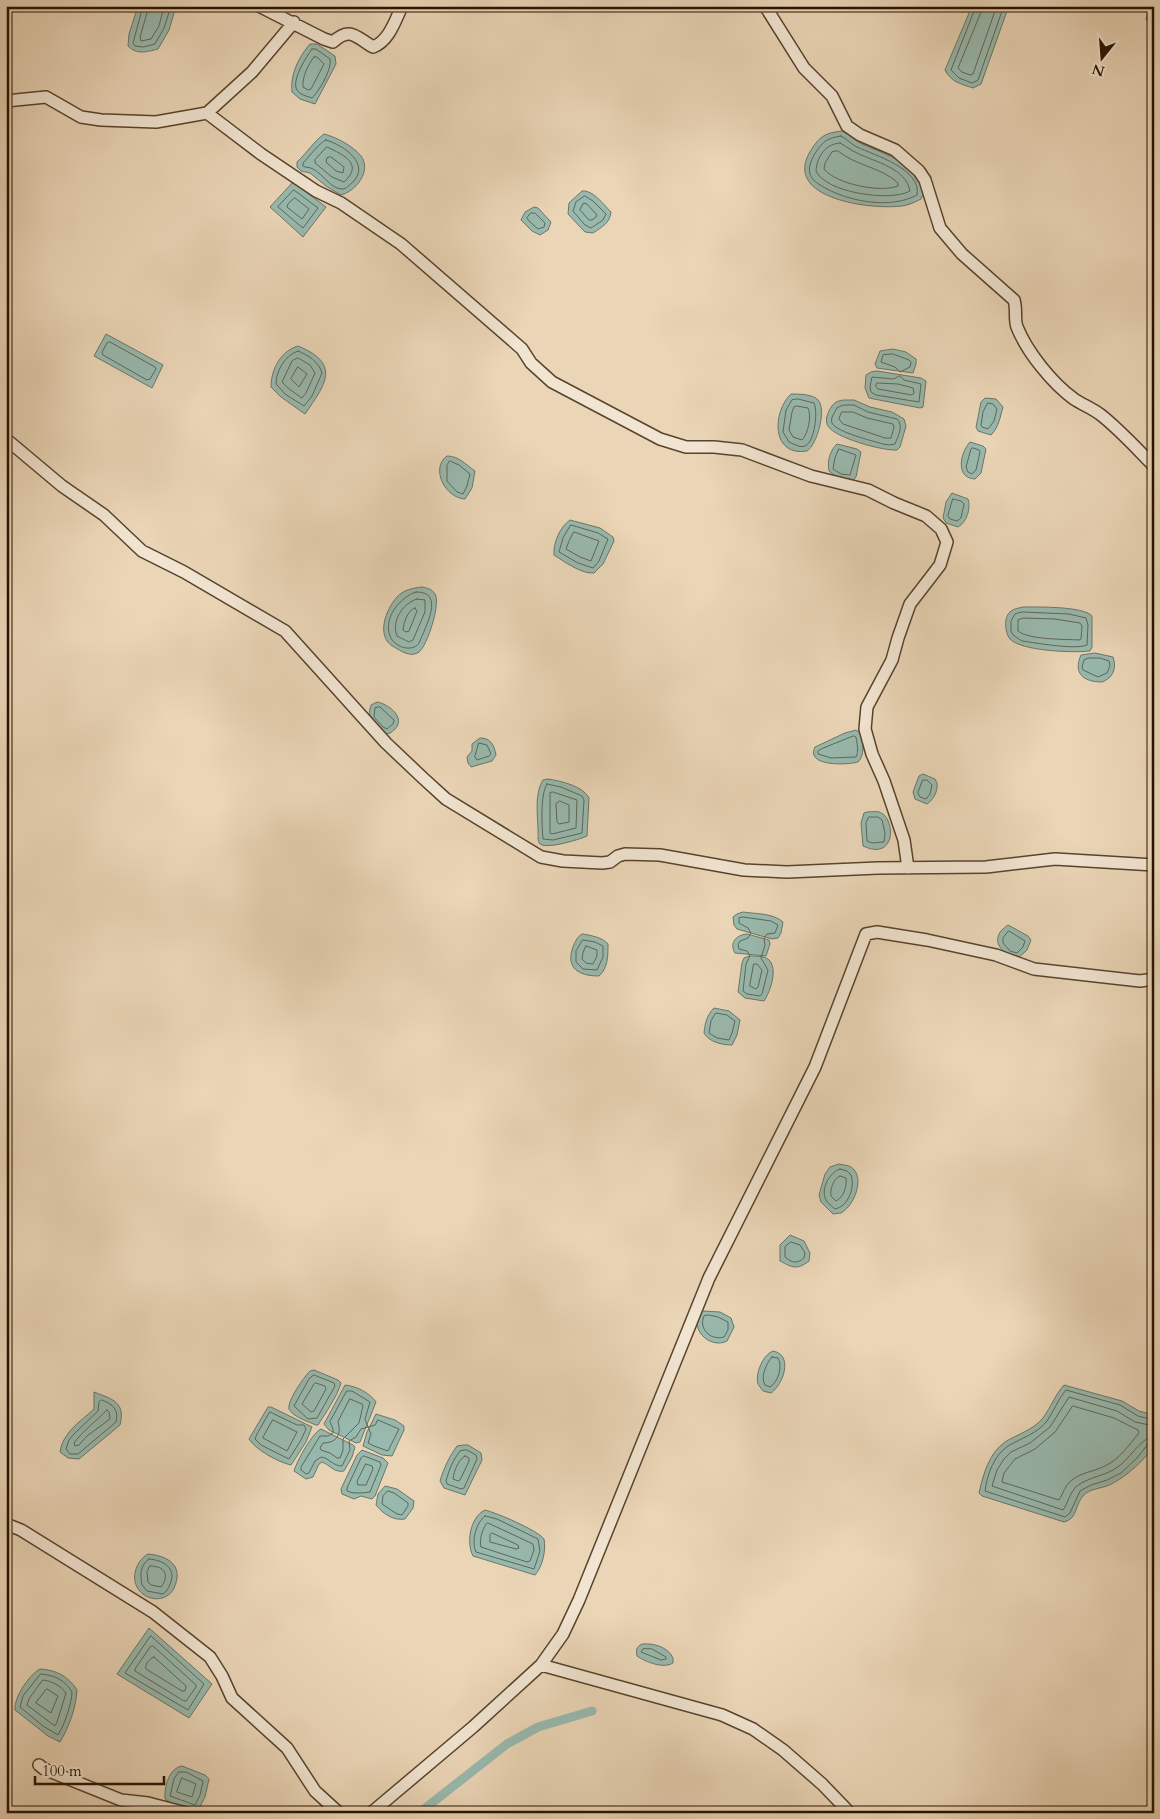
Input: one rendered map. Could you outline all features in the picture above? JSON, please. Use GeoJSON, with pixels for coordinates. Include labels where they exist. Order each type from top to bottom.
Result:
{"type":"FeatureCollection","features":[{"type":"Feature","properties":{"kind":"street"},"geometry":{"type":"LineString","coordinates":[[259,6],[294,22],[324,39],[333,42],[342,34],[349,33],[373,47],[382,44],[402,6]]}},
{"type":"Feature","properties":{"kind":"street"},"geometry":{"type":"LineString","coordinates":[[764,6],[804,68],[832,96],[848,126],[860,135],[895,150],[919,170],[925,180],[940,228],[962,254],[1014,300],[1016,306],[1016,325],[1032,355],[1064,392],[1106,419],[1154,466]]}},
{"type":"Feature","properties":{"kind":"street"},"geometry":{"type":"LineString","coordinates":[[6,101],[46,97],[82,118],[101,120],[156,122],[208,113],[252,72],[294,22]]}},
{"type":"Feature","properties":{"kind":"street"},"geometry":{"type":"LineString","coordinates":[[208,113],[261,154],[316,191],[341,203],[401,244],[522,349],[531,363],[552,382],[660,439],[686,447],[714,446],[742,450],[811,476],[868,490],[894,504],[926,516],[941,529],[947,542],[940,564],[910,604],[892,660],[867,708],[865,729],[872,754],[884,781],[904,840],[908,868]]}},
{"type":"Feature","properties":{"kind":"street"},"geometry":{"type":"LineString","coordinates":[[6,439],[62,486],[104,515],[142,551],[184,572],[285,631],[386,743],[446,799],[541,857],[562,861],[602,863],[610,862],[624,854],[660,854],[744,870],[787,872],[986,867],[1055,859],[1154,865]]}},
{"type":"Feature","properties":{"kind":"street"},"geometry":{"type":"LineString","coordinates":[[371,1813],[473,1727],[541,1665],[563,1634],[580,1600],[709,1278],[815,1067],[866,934],[877,932],[927,940],[996,955],[1034,969],[1140,981],[1154,979]]}},
{"type":"Feature","properties":{"kind":"street"},"geometry":{"type":"LineString","coordinates":[[6,1524],[21,1530],[153,1612],[210,1657],[222,1676],[232,1698],[287,1748],[315,1791],[339,1813]]}},
{"type":"Feature","properties":{"kind":"street"},"geometry":{"type":"LineString","coordinates":[[6,1531],[21,1530]]}},
{"type":"Feature","properties":{"kind":"street"},"geometry":{"type":"LineString","coordinates":[[541,1665],[722,1715],[754,1729],[783,1750],[822,1784],[850,1813]]}},
{"type":"Feature","properties":{"kind":"street"},"geometry":{"type":"LineString","coordinates":[[39,1765],[49,1771],[121,1800],[186,1813]]}},
{"type":"Feature","properties":{"kind":"water"},"geometry":{"type":"Polygon","coordinates":[[[138,6],[176,6],[169,30],[158,49],[138,52],[128,46],[129,34],[138,6]]]}},
{"type":"Feature","properties":{"kind":"water"},"geometry":{"type":"Polygon","coordinates":[[[972,6],[1006,6],[1007,11],[981,84],[973,88],[953,80],[945,70],[972,6]]]}},
{"type":"Feature","properties":{"kind":"water"},"geometry":{"type":"Polygon","coordinates":[[[1152,7],[1154,8],[1153,24],[1150,24],[1146,19],[1152,7]]]}},
{"type":"Feature","properties":{"kind":"water"},"geometry":{"type":"Polygon","coordinates":[[[310,44],[317,44],[335,56],[336,64],[315,104],[300,99],[292,92],[292,79],[296,66],[310,44]]]}},
{"type":"Feature","properties":{"kind":"water"},"geometry":{"type":"Polygon","coordinates":[[[842,131],[909,168],[921,184],[923,195],[921,199],[902,206],[871,206],[834,198],[818,190],[808,180],[805,167],[811,150],[817,141],[824,136],[842,131]]]}},
{"type":"Feature","properties":{"kind":"water"},"geometry":{"type":"Polygon","coordinates":[[[324,134],[349,145],[358,152],[364,162],[365,168],[361,180],[347,193],[341,195],[310,173],[301,171],[297,167],[297,162],[324,134]]]}},
{"type":"Feature","properties":{"kind":"water"},"geometry":{"type":"Polygon","coordinates":[[[293,182],[326,207],[303,237],[270,207],[293,182]]]}},
{"type":"Feature","properties":{"kind":"water"},"geometry":{"type":"Polygon","coordinates":[[[582,191],[594,195],[611,212],[607,222],[593,233],[585,232],[568,214],[569,203],[582,191]]]}},
{"type":"Feature","properties":{"kind":"water"},"geometry":{"type":"Polygon","coordinates":[[[534,207],[538,208],[551,222],[548,230],[540,235],[532,231],[521,220],[525,212],[534,207]]]}},
{"type":"Feature","properties":{"kind":"water"},"geometry":{"type":"Polygon","coordinates":[[[106,334],[163,365],[152,388],[94,356],[106,334]]]}},
{"type":"Feature","properties":{"kind":"water"},"geometry":{"type":"Polygon","coordinates":[[[298,346],[312,353],[320,360],[325,368],[326,376],[319,394],[305,414],[281,397],[271,387],[271,380],[278,362],[292,348],[298,346]]]}},
{"type":"Feature","properties":{"kind":"water"},"geometry":{"type":"Polygon","coordinates":[[[893,349],[906,352],[916,359],[913,373],[877,368],[875,364],[880,351],[893,349]]]}},
{"type":"Feature","properties":{"kind":"water"},"geometry":{"type":"Polygon","coordinates":[[[877,371],[921,378],[926,381],[923,407],[869,398],[865,388],[866,375],[877,371]]]}},
{"type":"Feature","properties":{"kind":"water"},"geometry":{"type":"Polygon","coordinates":[[[791,394],[816,398],[821,405],[820,427],[814,442],[807,451],[795,451],[787,447],[781,440],[778,432],[780,411],[791,394]]]}},
{"type":"Feature","properties":{"kind":"water"},"geometry":{"type":"Polygon","coordinates":[[[985,398],[996,399],[1003,407],[998,425],[991,435],[978,431],[976,427],[981,402],[985,398]]]}},
{"type":"Feature","properties":{"kind":"water"},"geometry":{"type":"Polygon","coordinates":[[[844,400],[854,400],[870,407],[892,412],[904,419],[906,426],[900,447],[897,450],[890,450],[871,446],[832,431],[826,420],[830,408],[833,404],[844,400]]]}},
{"type":"Feature","properties":{"kind":"water"},"geometry":{"type":"Polygon","coordinates":[[[970,442],[983,446],[986,449],[981,473],[975,479],[969,478],[964,474],[961,464],[964,452],[970,442]]]}},
{"type":"Feature","properties":{"kind":"water"},"geometry":{"type":"Polygon","coordinates":[[[837,444],[857,449],[861,452],[856,477],[853,480],[839,479],[829,471],[830,456],[837,444]]]}},
{"type":"Feature","properties":{"kind":"water"},"geometry":{"type":"Polygon","coordinates":[[[447,456],[459,459],[475,471],[472,488],[465,499],[451,494],[442,482],[440,468],[442,461],[447,456]]]}},
{"type":"Feature","properties":{"kind":"water"},"geometry":{"type":"Polygon","coordinates":[[[952,493],[968,499],[969,503],[966,518],[958,527],[946,523],[943,518],[946,502],[952,493]]]}},
{"type":"Feature","properties":{"kind":"water"},"geometry":{"type":"Polygon","coordinates":[[[570,520],[600,528],[613,537],[614,541],[603,564],[594,573],[579,570],[554,555],[558,536],[570,520]]]}},
{"type":"Feature","properties":{"kind":"water"},"geometry":{"type":"Polygon","coordinates":[[[422,587],[428,588],[435,594],[435,615],[426,642],[422,648],[416,654],[409,654],[388,642],[385,637],[384,623],[389,608],[399,595],[408,590],[422,587]]]}},
{"type":"Feature","properties":{"kind":"water"},"geometry":{"type":"Polygon","coordinates":[[[1023,607],[1079,610],[1092,616],[1092,647],[1090,651],[1072,652],[1036,649],[1016,643],[1008,635],[1006,620],[1010,612],[1023,607]]]}},
{"type":"Feature","properties":{"kind":"water"},"geometry":{"type":"Polygon","coordinates":[[[1095,653],[1113,657],[1114,661],[1113,672],[1109,678],[1102,682],[1095,682],[1085,678],[1081,675],[1078,667],[1081,655],[1095,653]]]}},
{"type":"Feature","properties":{"kind":"water"},"geometry":{"type":"Polygon","coordinates":[[[377,702],[382,703],[395,712],[399,720],[398,725],[390,733],[384,734],[371,718],[371,705],[377,702]]]}},
{"type":"Feature","properties":{"kind":"water"},"geometry":{"type":"Polygon","coordinates":[[[856,730],[861,734],[863,745],[862,756],[858,762],[837,764],[816,758],[814,754],[815,747],[856,730]]]}},
{"type":"Feature","properties":{"kind":"water"},"geometry":{"type":"Polygon","coordinates":[[[480,738],[487,739],[491,743],[496,755],[492,761],[471,767],[467,757],[472,751],[472,744],[480,738]]]}},
{"type":"Feature","properties":{"kind":"water"},"geometry":{"type":"Polygon","coordinates":[[[923,774],[935,779],[937,783],[935,795],[927,804],[915,799],[913,792],[919,776],[923,774]]]}},
{"type":"Feature","properties":{"kind":"water"},"geometry":{"type":"Polygon","coordinates":[[[548,779],[577,787],[589,798],[587,836],[558,845],[546,846],[540,843],[538,839],[538,793],[543,780],[548,779]]]}},
{"type":"Feature","properties":{"kind":"water"},"geometry":{"type":"Polygon","coordinates":[[[879,812],[885,816],[888,822],[890,837],[887,844],[882,848],[874,849],[863,846],[861,823],[864,813],[879,812]]]}},
{"type":"Feature","properties":{"kind":"water"},"geometry":{"type":"Polygon","coordinates":[[[743,912],[769,915],[779,919],[783,922],[778,938],[772,939],[737,929],[734,925],[733,917],[743,912]]]}},
{"type":"Feature","properties":{"kind":"water"},"geometry":{"type":"Polygon","coordinates":[[[1008,925],[1028,936],[1031,940],[1027,950],[1018,958],[1006,953],[999,945],[999,935],[1008,925]]]}},
{"type":"Feature","properties":{"kind":"water"},"geometry":{"type":"Polygon","coordinates":[[[582,934],[596,937],[608,944],[606,966],[599,976],[580,973],[573,966],[571,955],[573,947],[577,938],[582,934]]]}},
{"type":"Feature","properties":{"kind":"water"},"geometry":{"type":"Polygon","coordinates":[[[747,934],[769,940],[770,944],[766,956],[735,953],[733,943],[740,936],[747,934]]]}},
{"type":"Feature","properties":{"kind":"water"},"geometry":{"type":"Polygon","coordinates":[[[759,956],[768,959],[773,968],[769,992],[764,1001],[745,998],[738,992],[742,963],[744,958],[759,956]]]}},
{"type":"Feature","properties":{"kind":"water"},"geometry":{"type":"Polygon","coordinates":[[[714,1008],[729,1011],[740,1020],[737,1035],[732,1045],[709,1039],[704,1033],[707,1019],[714,1008]]]}},
{"type":"Feature","properties":{"kind":"water"},"geometry":{"type":"Polygon","coordinates":[[[839,1164],[850,1166],[858,1177],[858,1184],[854,1198],[846,1209],[841,1213],[833,1214],[821,1202],[819,1195],[825,1174],[830,1167],[839,1164]]]}},
{"type":"Feature","properties":{"kind":"water"},"geometry":{"type":"Polygon","coordinates":[[[790,1235],[804,1241],[810,1253],[809,1261],[798,1267],[780,1261],[780,1245],[790,1235]]]}},
{"type":"Feature","properties":{"kind":"water"},"geometry":{"type":"Polygon","coordinates":[[[703,1311],[720,1312],[731,1318],[734,1327],[727,1341],[714,1342],[707,1340],[702,1335],[697,1324],[698,1317],[703,1311]]]}},
{"type":"Feature","properties":{"kind":"water"},"geometry":{"type":"Polygon","coordinates":[[[773,1351],[783,1358],[785,1364],[779,1384],[771,1393],[763,1391],[757,1380],[763,1360],[773,1351]]]}},
{"type":"Feature","properties":{"kind":"water"},"geometry":{"type":"Polygon","coordinates":[[[314,1370],[341,1383],[334,1399],[318,1425],[297,1417],[289,1409],[296,1389],[310,1371],[314,1370]]]}},
{"type":"Feature","properties":{"kind":"water"},"geometry":{"type":"Polygon","coordinates":[[[345,1385],[362,1390],[376,1402],[360,1442],[356,1443],[329,1430],[324,1424],[345,1385]]]}},
{"type":"Feature","properties":{"kind":"water"},"geometry":{"type":"Polygon","coordinates":[[[1064,1385],[1122,1401],[1139,1411],[1154,1415],[1154,1443],[1148,1454],[1121,1478],[1109,1485],[1087,1493],[1081,1498],[1072,1518],[1064,1522],[982,1496],[979,1493],[982,1479],[995,1452],[1005,1442],[1039,1422],[1064,1385]]]}},
{"type":"Feature","properties":{"kind":"water"},"geometry":{"type":"Polygon","coordinates":[[[94,1392],[116,1402],[121,1411],[120,1425],[79,1459],[68,1458],[60,1452],[62,1445],[68,1433],[94,1409],[94,1392]]]}},
{"type":"Feature","properties":{"kind":"water"},"geometry":{"type":"Polygon","coordinates":[[[268,1407],[312,1427],[306,1442],[291,1465],[268,1455],[249,1439],[268,1407]]]}},
{"type":"Feature","properties":{"kind":"water"},"geometry":{"type":"Polygon","coordinates":[[[376,1414],[395,1420],[404,1426],[392,1456],[382,1455],[363,1446],[367,1432],[376,1414]]]}},
{"type":"Feature","properties":{"kind":"water"},"geometry":{"type":"Polygon","coordinates":[[[321,1429],[353,1445],[355,1447],[352,1457],[344,1471],[335,1470],[322,1462],[319,1464],[313,1477],[306,1479],[294,1471],[309,1441],[321,1429]]]}},
{"type":"Feature","properties":{"kind":"water"},"geometry":{"type":"Polygon","coordinates":[[[468,1445],[481,1453],[482,1460],[465,1495],[444,1488],[440,1481],[454,1450],[457,1446],[468,1445]]]}},
{"type":"Feature","properties":{"kind":"water"},"geometry":{"type":"Polygon","coordinates":[[[362,1450],[383,1458],[388,1463],[375,1496],[372,1499],[361,1496],[354,1499],[342,1494],[341,1489],[357,1455],[362,1450]]]}},
{"type":"Feature","properties":{"kind":"water"},"geometry":{"type":"Polygon","coordinates":[[[385,1486],[397,1489],[414,1501],[413,1508],[405,1519],[389,1516],[376,1505],[378,1494],[385,1486]]]}},
{"type":"Feature","properties":{"kind":"water"},"geometry":{"type":"Polygon","coordinates":[[[485,1510],[507,1518],[540,1535],[544,1539],[543,1558],[535,1575],[473,1556],[470,1544],[471,1531],[476,1518],[485,1510]]]}},
{"type":"Feature","properties":{"kind":"water"},"geometry":{"type":"Polygon","coordinates":[[[148,1554],[168,1560],[176,1568],[177,1580],[174,1588],[171,1593],[161,1598],[156,1599],[145,1596],[135,1583],[135,1573],[138,1564],[148,1554]]]}},
{"type":"Feature","properties":{"kind":"water"},"geometry":{"type":"Polygon","coordinates":[[[149,1628],[212,1684],[189,1718],[117,1674],[149,1628]]]}},
{"type":"Feature","properties":{"kind":"water"},"geometry":{"type":"Polygon","coordinates":[[[642,1644],[651,1644],[664,1648],[671,1654],[673,1663],[660,1665],[637,1656],[637,1649],[642,1644]]]}},
{"type":"Feature","properties":{"kind":"water"},"geometry":{"type":"Polygon","coordinates":[[[40,1669],[61,1675],[70,1681],[77,1690],[72,1717],[60,1742],[48,1736],[15,1710],[17,1699],[23,1687],[31,1676],[40,1669]]]}},
{"type":"Feature","properties":{"kind":"water"},"geometry":{"type":"Polygon","coordinates":[[[182,1766],[205,1775],[209,1779],[205,1797],[198,1810],[176,1805],[165,1799],[168,1779],[174,1770],[182,1766]]]}},
{"type":"Feature","properties":{"kind":"waterway"},"geometry":{"type":"LineString","coordinates":[[419,1813],[507,1744],[538,1727],[592,1711]]}}]}
